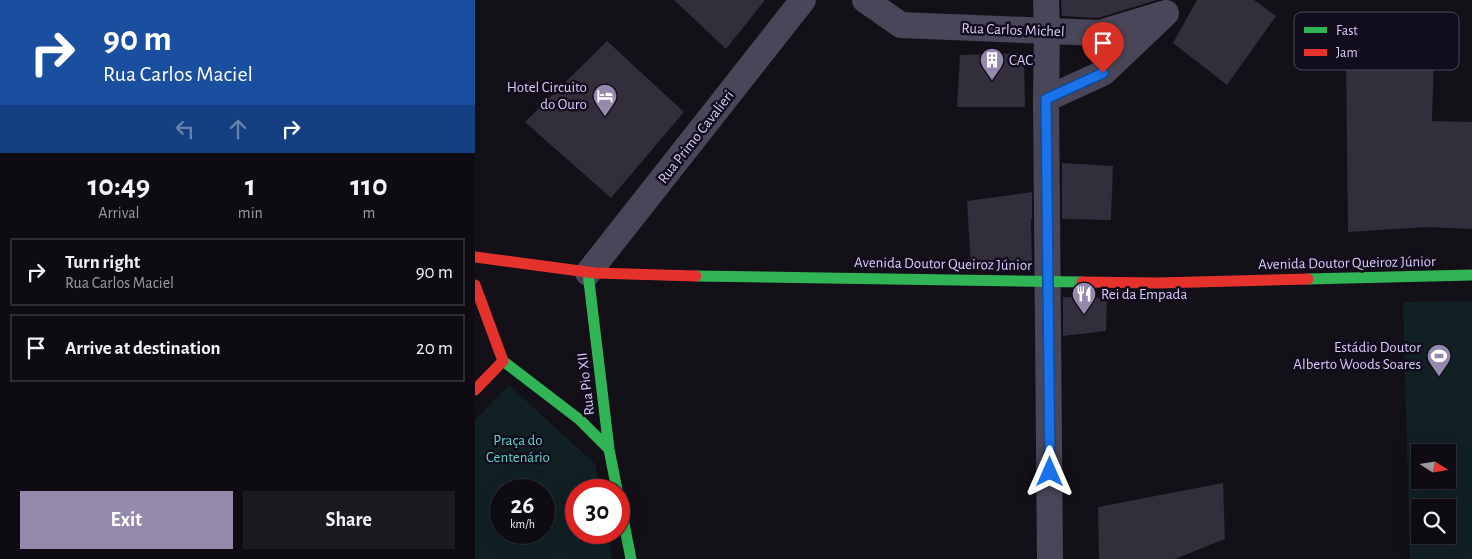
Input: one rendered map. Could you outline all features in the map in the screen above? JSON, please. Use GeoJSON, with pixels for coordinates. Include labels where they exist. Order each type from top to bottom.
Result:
{"type":"FeatureCollection","features":[{"type":"Feature","properties":{"kind":"main road","name":"Avenida Doutor Queiroz Júnior"},"geometry":{"type":"LineString","coordinates":[[475,256],[541,268],[588,273],[1158,283],[1472,275]]}},
{"type":"Feature","properties":{"kind":"main road","name":"Rua Pio XII"},"geometry":{"type":"LineString","coordinates":[[588,273],[609,449],[615,479]]}},
{"type":"Feature","properties":{"kind":"main road"},"geometry":{"type":"LineString","coordinates":[[475,285],[503,362],[580,420],[609,449]]}},
{"type":"Feature","properties":{"kind":"main road"},"geometry":{"type":"LineString","coordinates":[[475,390],[503,362]]}},
{"type":"Feature","properties":{"kind":"main road"},"geometry":{"type":"LineString","coordinates":[[628,544],[631,559]]}},
{"type":"Feature","properties":{"kind":"street","name":"Rua Primo Cavalieri"},"geometry":{"type":"LineString","coordinates":[[588,273],[803,0]]}},
{"type":"Feature","properties":{"kind":"street","name":"Rua Carlos Michel"},"geometry":{"type":"LineString","coordinates":[[865,0],[901,26],[1100,33],[1171,6]]}},
{"type":"Feature","properties":{"kind":"street"},"geometry":{"type":"LineString","coordinates":[[1046,0],[1050,559]]}},
{"type":"Feature","properties":{"kind":"street"},"geometry":{"type":"LineString","coordinates":[[1046,99],[1103,73],[1159,22],[1171,6]]}},
{"type":"Feature","properties":{"kind":"green space","name":"Estádio Doutor Alberto Woods Soares"},"geometry":{"type":"Polygon","coordinates":[[[1472,301],[1472,559],[1410,559],[1403,302],[1472,301]]]}},
{"type":"Feature","properties":{"kind":"green space","name":"Praça do Centenário"},"geometry":{"type":"Polygon","coordinates":[[[509,385],[595,464],[598,479],[565,479],[565,544],[609,544],[612,559],[475,559],[475,420],[509,385]]]}},
{"type":"Feature","properties":{"kind":"building"},"geometry":{"type":"Polygon","coordinates":[[[674,0],[765,0],[726,49],[674,0]]]}},
{"type":"Feature","properties":{"kind":"building"},"geometry":{"type":"Polygon","coordinates":[[[1061,0],[1157,0],[1098,18],[1062,16],[1061,0]]]}},
{"type":"Feature","properties":{"kind":"building"},"geometry":{"type":"Polygon","coordinates":[[[1197,0],[1254,0],[1276,16],[1227,85],[1173,43],[1197,0]]]}},
{"type":"Feature","properties":{"kind":"building","name":"Hotel Circuito do Ouro"},"geometry":{"type":"Polygon","coordinates":[[[607,41],[684,112],[611,198],[525,122],[607,41]]]}},
{"type":"Feature","properties":{"kind":"building","name":"CAC"},"geometry":{"type":"Polygon","coordinates":[[[1024,53],[1025,107],[957,107],[960,55],[1024,53]]]}},
{"type":"Feature","properties":{"kind":"building"},"geometry":{"type":"Polygon","coordinates":[[[1346,70],[1434,70],[1432,121],[1472,122],[1472,229],[1426,227],[1348,232],[1346,70]]]}},
{"type":"Feature","properties":{"kind":"building"},"geometry":{"type":"Polygon","coordinates":[[[1062,163],[1113,166],[1111,220],[1062,219],[1062,163]]]}},
{"type":"Feature","properties":{"kind":"building"},"geometry":{"type":"Polygon","coordinates":[[[1032,192],[1032,263],[971,265],[967,201],[1032,192]]]}},
{"type":"Feature","properties":{"kind":"building","name":"Rei da Empada"},"geometry":{"type":"Polygon","coordinates":[[[1063,297],[1107,298],[1106,331],[1063,336],[1063,297]]]}},
{"type":"Feature","properties":{"kind":"building"},"geometry":{"type":"Polygon","coordinates":[[[1223,483],[1225,539],[1175,559],[1099,559],[1098,507],[1223,483]]]}},
{"type":"Feature","properties":{"kind":"traffic: fast"},"geometry":{"type":"LineString","coordinates":[[588,273],[609,449],[615,479]]}},
{"type":"Feature","properties":{"kind":"traffic: fast"},"geometry":{"type":"LineString","coordinates":[[1308,279],[1472,275]]}},
{"type":"Feature","properties":{"kind":"traffic: fast"},"geometry":{"type":"LineString","coordinates":[[696,276],[1082,282]]}},
{"type":"Feature","properties":{"kind":"traffic: fast"},"geometry":{"type":"LineString","coordinates":[[503,361],[580,420],[609,449]]}},
{"type":"Feature","properties":{"kind":"traffic: fast"},"geometry":{"type":"LineString","coordinates":[[628,544],[631,559]]}},
{"type":"Feature","properties":{"kind":"traffic: jam"},"geometry":{"type":"LineString","coordinates":[[475,257],[595,273],[696,276]]}},
{"type":"Feature","properties":{"kind":"traffic: jam"},"geometry":{"type":"LineString","coordinates":[[1082,282],[1158,283],[1308,279]]}},
{"type":"Feature","properties":{"kind":"traffic: jam"},"geometry":{"type":"LineString","coordinates":[[475,285],[503,361]]}},
{"type":"Feature","properties":{"kind":"traffic: jam"},"geometry":{"type":"LineString","coordinates":[[475,390],[503,361]]}},
{"type":"Feature","properties":{"kind":"place","name":"CAC"},"geometry":{"type":"Point","coordinates":[992,81]}},
{"type":"Feature","properties":{"kind":"place","name":"Hotel Circuito do Ouro"},"geometry":{"type":"Point","coordinates":[605,117]}},
{"type":"Feature","properties":{"kind":"place","name":"Rei da Empada"},"geometry":{"type":"Point","coordinates":[1084,315]}},
{"type":"Feature","properties":{"kind":"place","name":"Estádio Doutor Alberto Woods Soares"},"geometry":{"type":"Point","coordinates":[1439,377]}},
{"type":"Feature","properties":{"kind":"route"},"geometry":{"type":"LineString","coordinates":[[1050,472],[1046,99],[1103,73]]}}]}
